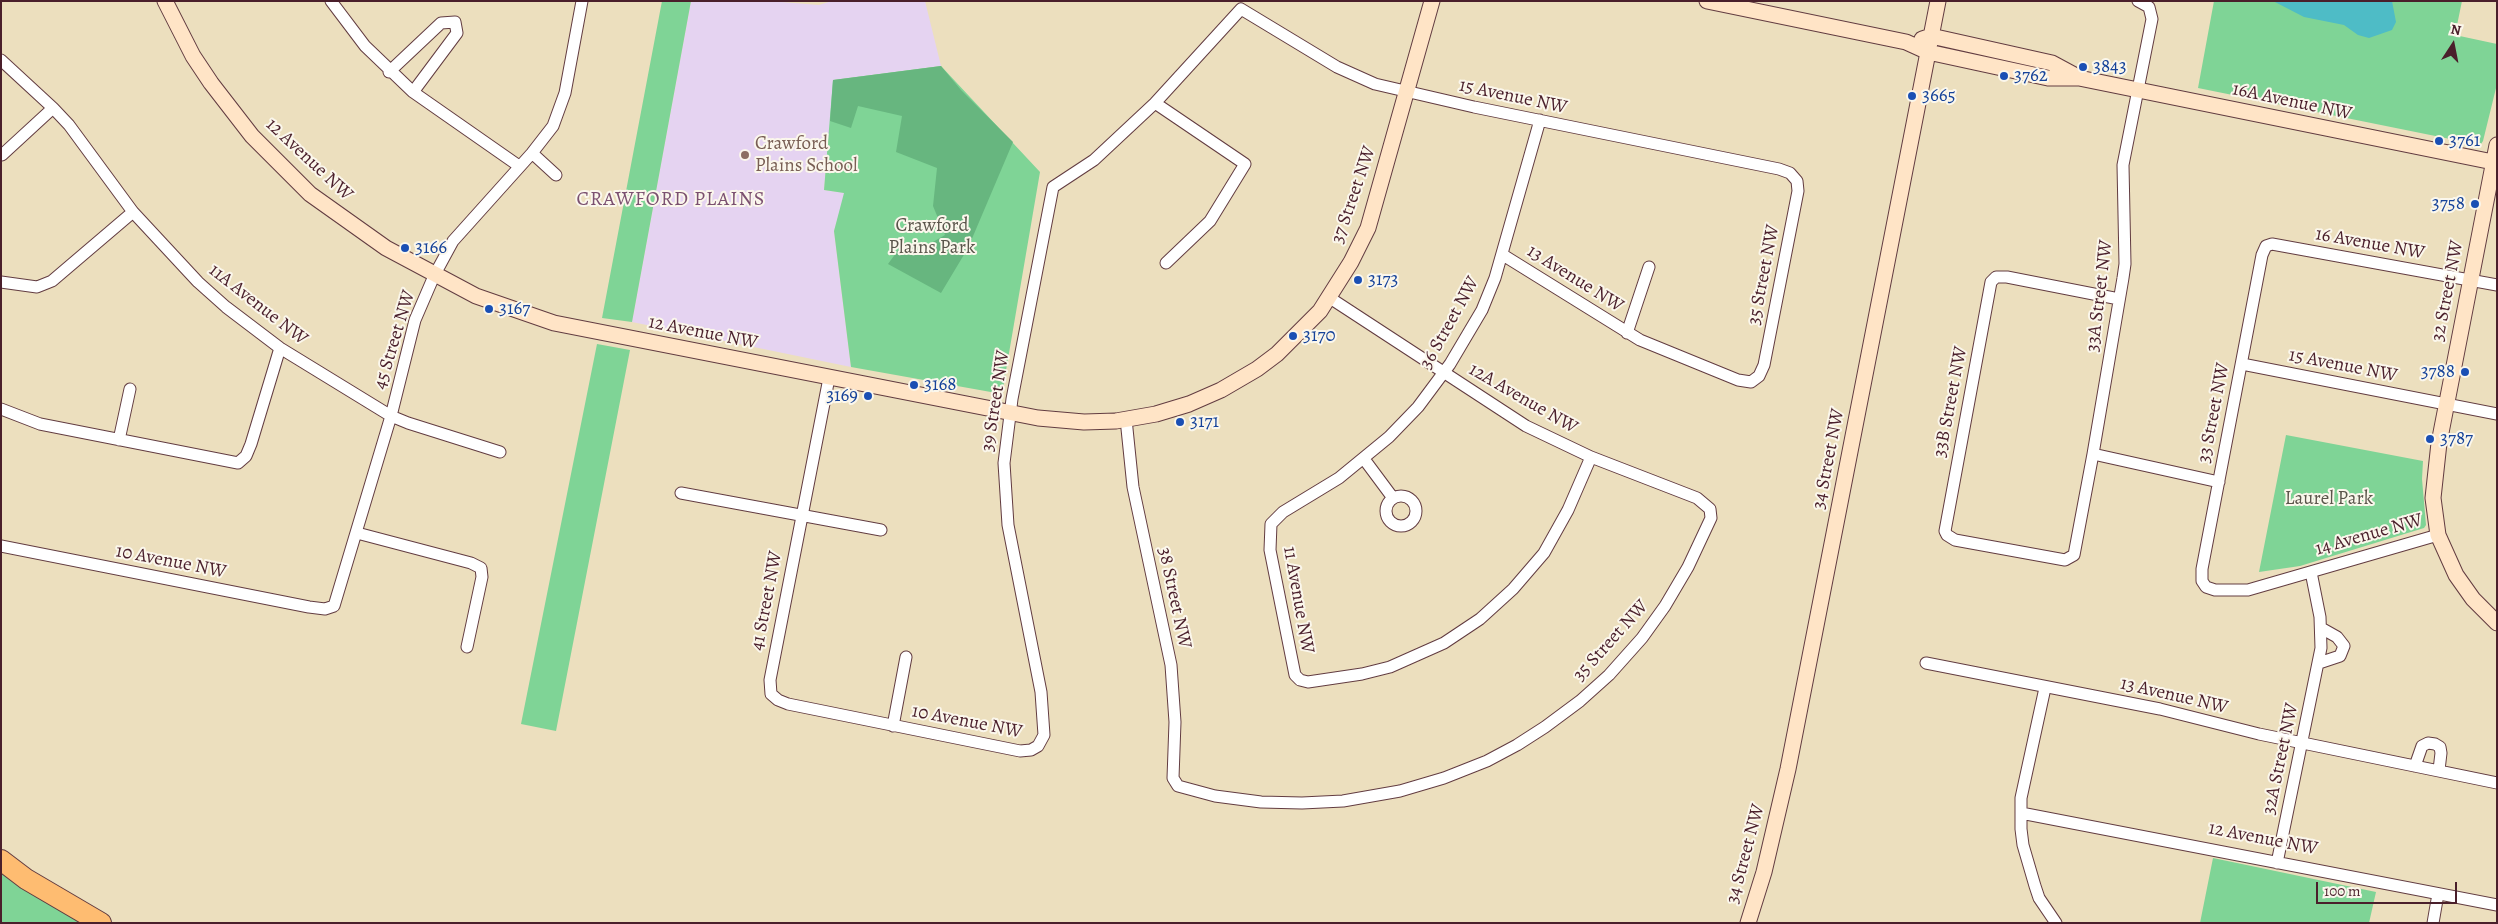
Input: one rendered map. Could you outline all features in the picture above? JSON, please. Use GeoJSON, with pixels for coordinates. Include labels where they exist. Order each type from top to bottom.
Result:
{"type":"FeatureCollection","features":[{"type":"Feature","properties":{"kind":"highway"},"geometry":{"type":"LineString","coordinates":[[1,860],[41,889],[101,923]]}},
{"type":"Feature","properties":{"kind":"street","name":"12 Avenue NW"},"geometry":{"type":"LineString","coordinates":[[165,1],[193,56],[211,83],[252,136],[310,194],[362,232],[434,276],[476,296],[554,323],[1058,421],[1126,420],[1189,404],[1221,390],[1257,369]]}},
{"type":"Feature","properties":{"kind":"street"},"geometry":{"type":"LineString","coordinates":[[331,1],[365,46],[389,72],[413,92],[520,166]]}},
{"type":"Feature","properties":{"kind":"street","name":"45 Street NW"},"geometry":{"type":"LineString","coordinates":[[334,606],[391,416],[415,320],[434,276],[454,241],[532,153],[553,126],[561,107],[582,1]]}},
{"type":"Feature","properties":{"kind":"street","name":"37 Street NW"},"geometry":{"type":"LineString","coordinates":[[1257,369],[1277,354],[1301,331],[1330,298],[1368,228],[1432,1]]}},
{"type":"Feature","properties":{"kind":"street","name":"16A Avenue NW"},"geometry":{"type":"LineString","coordinates":[[1707,1],[1906,42],[1928,52],[2048,78],[2079,78],[2495,162]]}},
{"type":"Feature","properties":{"kind":"street","name":"34 Street NW"},"geometry":{"type":"LineString","coordinates":[[1748,923],[1764,872],[1787,775],[1938,1]]}},
{"type":"Feature","properties":{"kind":"street","name":"33A Street NW"},"geometry":{"type":"LineString","coordinates":[[2071,559],[2074,555],[2094,454],[2126,249],[2123,165],[2152,19],[2143,4]]}},
{"type":"Feature","properties":{"kind":"street","name":"15 Avenue NW"},"geometry":{"type":"LineString","coordinates":[[1241,9],[1348,73],[1375,84],[1779,169],[1794,177]]}},
{"type":"Feature","properties":{"kind":"street","name":"39 Street NW"},"geometry":{"type":"LineString","coordinates":[[1035,749],[1044,735],[1041,692],[1005,500],[1005,456],[1011,413],[1053,187],[1094,160],[1155,103],[1241,9]]}},
{"type":"Feature","properties":{"kind":"street"},"geometry":{"type":"LineString","coordinates":[[389,72],[440,23],[454,22],[458,33],[413,92]]}},
{"type":"Feature","properties":{"kind":"street","name":"16A Avenue NW"},"geometry":{"type":"LineString","coordinates":[[1906,42],[1931,36],[2052,63],[2079,78]]}},
{"type":"Feature","properties":{"kind":"street","name":"11A Avenue NW"},"geometry":{"type":"LineString","coordinates":[[1,60],[69,125],[133,212],[212,296],[280,348],[391,416],[408,424],[500,452]]}},
{"type":"Feature","properties":{"kind":"street"},"geometry":{"type":"LineString","coordinates":[[1155,103],[1245,164],[1210,221],[1166,263]]}},
{"type":"Feature","properties":{"kind":"street"},"geometry":{"type":"LineString","coordinates":[[2,155],[53,108]]}},
{"type":"Feature","properties":{"kind":"street","name":"36 Street NW"},"geometry":{"type":"LineString","coordinates":[[1271,524],[1283,512],[1339,478],[1364,459],[1408,418],[1444,373],[1482,310],[1503,255],[1540,120]]}},
{"type":"Feature","properties":{"kind":"street","name":"32 Street NW"},"geometry":{"type":"LineString","coordinates":[[2438,535],[2433,498],[2436,460],[2497,144]]}},
{"type":"Feature","properties":{"kind":"street"},"geometry":{"type":"LineString","coordinates":[[532,153],[556,175]]}},
{"type":"Feature","properties":{"kind":"street","name":"35 Street NW"},"geometry":{"type":"LineString","coordinates":[[1756,379],[1764,365],[1798,191],[1794,177]]}},
{"type":"Feature","properties":{"kind":"street"},"geometry":{"type":"LineString","coordinates":[[1,282],[38,286],[52,281],[133,212]]}},
{"type":"Feature","properties":{"kind":"street","name":"16 Avenue NW"},"geometry":{"type":"LineString","coordinates":[[2266,246],[2272,244],[2497,285]]}},
{"type":"Feature","properties":{"kind":"street","name":"33 Street NW"},"geometry":{"type":"LineString","coordinates":[[2206,587],[2202,581],[2202,569],[2262,255],[2266,246]]}},
{"type":"Feature","properties":{"kind":"street","name":"13 Avenue NW"},"geometry":{"type":"LineString","coordinates":[[1503,255],[1628,333],[1670,353],[1738,380],[1747,382],[1756,379]]}},
{"type":"Feature","properties":{"kind":"street","name":"13 Avenue NW"},"geometry":{"type":"LineString","coordinates":[[1628,333],[1649,267]]}},
{"type":"Feature","properties":{"kind":"street","name":"33B Street NW"},"geometry":{"type":"LineString","coordinates":[[2071,559],[2065,560],[1997,549],[1955,540],[1947,535],[1945,531],[1991,282],[1996,277],[2119,299]]}},
{"type":"Feature","properties":{"kind":"street","name":"12A Avenue NW"},"geometry":{"type":"LineString","coordinates":[[1330,298],[1526,426],[1591,457],[1697,498],[1710,509]]}},
{"type":"Feature","properties":{"kind":"street"},"geometry":{"type":"LineString","coordinates":[[1,409],[40,424],[238,463],[246,456],[252,444],[280,348]]}},
{"type":"Feature","properties":{"kind":"street","name":"15 Avenue NW"},"geometry":{"type":"LineString","coordinates":[[2242,364],[2497,414]]}},
{"type":"Feature","properties":{"kind":"street","name":"41 Street NW"},"geometry":{"type":"LineString","coordinates":[[771,694],[770,680],[829,378]]}},
{"type":"Feature","properties":{"kind":"street"},"geometry":{"type":"LineString","coordinates":[[119,440],[130,389]]}},
{"type":"Feature","properties":{"kind":"street","name":"38 Street NW"},"geometry":{"type":"LineString","coordinates":[[1126,420],[1133,487],[1171,665],[1174,722],[1173,775],[1175,784],[1186,790],[1244,800],[1294,803],[1343,801],[1393,793],[1444,778],[1487,761],[1517,745]]}},
{"type":"Feature","properties":{"kind":"street"},"geometry":{"type":"LineString","coordinates":[[2094,454],[2218,482]]}},
{"type":"Feature","properties":{"kind":"street","name":"11 Avenue NW"},"geometry":{"type":"LineString","coordinates":[[1271,524],[1270,550],[1292,667],[1300,680],[1308,682],[1327,680],[1390,666],[1444,643],[1480,619],[1513,589],[1544,553],[1568,510],[1591,457]]}},
{"type":"Feature","properties":{"kind":"street"},"geometry":{"type":"LineString","coordinates":[[1364,459],[1393,498]]}},
{"type":"Feature","properties":{"kind":"street"},"geometry":{"type":"LineString","coordinates":[[681,493],[881,530]]}},
{"type":"Feature","properties":{"kind":"street","name":"35 Street NW"},"geometry":{"type":"LineString","coordinates":[[1517,745],[1545,728],[1580,701],[1609,675],[1642,638],[1665,606],[1688,567],[1711,518],[1710,509]]}},
{"type":"Feature","properties":{"kind":"street"},"geometry":{"type":"LineString","coordinates":[[357,532],[471,563],[481,568],[482,577],[467,647]]}},
{"type":"Feature","properties":{"kind":"street","name":"14 Avenue NW"},"geometry":{"type":"LineString","coordinates":[[2206,587],[2228,591],[2248,590],[2438,535],[2456,575],[2473,599],[2497,623]]}},
{"type":"Feature","properties":{"kind":"street","name":"10 Avenue NW"},"geometry":{"type":"LineString","coordinates":[[1,546],[309,607],[325,609],[334,606]]}},
{"type":"Feature","properties":{"kind":"street","name":"32A Street NW"},"geometry":{"type":"LineString","coordinates":[[2277,862],[2319,663],[2321,628],[2311,572]]}},
{"type":"Feature","properties":{"kind":"street"},"geometry":{"type":"LineString","coordinates":[[2319,663],[2340,656],[2344,646],[2337,637],[2321,628]]}},
{"type":"Feature","properties":{"kind":"street","name":"10 Avenue NW"},"geometry":{"type":"LineString","coordinates":[[893,726],[906,657]]}},
{"type":"Feature","properties":{"kind":"street","name":"13 Avenue NW"},"geometry":{"type":"LineString","coordinates":[[1926,663],[2044,688],[2160,709],[2302,743],[2497,783]]}},
{"type":"Feature","properties":{"kind":"street"},"geometry":{"type":"LineString","coordinates":[[2044,688],[2022,798],[2021,813],[2023,845],[2030,874],[2039,898],[2056,923]]}},
{"type":"Feature","properties":{"kind":"street","name":"10 Avenue NW"},"geometry":{"type":"LineString","coordinates":[[771,694],[778,700],[788,704],[893,726],[1020,751],[1035,749]]}},
{"type":"Feature","properties":{"kind":"street"},"geometry":{"type":"LineString","coordinates":[[2414,766],[2422,746],[2428,743],[2435,744],[2440,747],[2441,753],[2439,770]]}},
{"type":"Feature","properties":{"kind":"street","name":"12 Avenue NW"},"geometry":{"type":"LineString","coordinates":[[2021,813],[2497,905]]}},
{"type":"Feature","properties":{"kind":"street"},"geometry":{"type":"LineString","coordinates":[[2433,923],[2438,894]]}},
{"type":"Feature","properties":{"kind":"shaded area","name":"Crawford Plains School"},"geometry":{"type":"Polygon","coordinates":[[[691,1],[769,1],[819,5],[832,1],[925,1],[941,66],[834,80],[824,190],[845,193],[834,231],[851,367],[632,322],[691,1]]]}},
{"type":"Feature","properties":{"kind":"green space"},"geometry":{"type":"Polygon","coordinates":[[[662,1],[691,1],[632,322],[602,318],[662,1]]]}},
{"type":"Feature","properties":{"kind":"green space"},"geometry":{"type":"Polygon","coordinates":[[[2214,1],[2462,1],[2455,35],[2497,44],[2497,84],[2483,141],[2481,144],[2465,142],[2198,88],[2214,1]]]}},
{"type":"Feature","properties":{"kind":"green space","name":"Crawford Plains Park"},"geometry":{"type":"Polygon","coordinates":[[[941,66],[1040,172],[1002,394],[851,367],[834,231],[844,193],[824,190],[833,80],[941,66]]]}},
{"type":"Feature","properties":{"kind":"green space"},"geometry":{"type":"Polygon","coordinates":[[[941,66],[961,90],[1013,142],[968,248],[941,293],[888,264],[899,249],[926,246],[945,235],[933,206],[937,168],[896,152],[902,116],[858,106],[851,128],[830,121],[833,80],[941,66]]]}},
{"type":"Feature","properties":{"kind":"green space"},"geometry":{"type":"Polygon","coordinates":[[[597,344],[630,350],[556,731],[521,724],[597,344]]]}},
{"type":"Feature","properties":{"kind":"green space","name":"Laurel Park"},"geometry":{"type":"Polygon","coordinates":[[[2286,435],[2423,461],[2422,479],[2426,525],[2424,528],[2300,566],[2259,572],[2286,435]]]}},
{"type":"Feature","properties":{"kind":"green space"},"geometry":{"type":"Polygon","coordinates":[[[2213,858],[2376,892],[2369,923],[2200,923],[2213,858]]]}},
{"type":"Feature","properties":{"kind":"green space"},"geometry":{"type":"Polygon","coordinates":[[[1,866],[92,923],[1,923],[1,866]]]}},
{"type":"Feature","properties":{"kind":"water"},"geometry":{"type":"Polygon","coordinates":[[[2273,1],[2392,1],[2396,22],[2392,30],[2369,38],[2358,35],[2344,25],[2304,17],[2273,1]]]}},
{"type":"Feature","properties":{"kind":"place","name":"3843"},"geometry":{"type":"Point","coordinates":[2083,67]}},
{"type":"Feature","properties":{"kind":"place","name":"3762"},"geometry":{"type":"Point","coordinates":[2004,76]}},
{"type":"Feature","properties":{"kind":"place","name":"3665"},"geometry":{"type":"Point","coordinates":[1912,96]}},
{"type":"Feature","properties":{"kind":"place","name":"3761"},"geometry":{"type":"Point","coordinates":[2439,141]}},
{"type":"Feature","properties":{"kind":"place","name":"Crawford Plains School"},"geometry":{"type":"Point","coordinates":[745,155]}},
{"type":"Feature","properties":{"kind":"place","name":"3758"},"geometry":{"type":"Point","coordinates":[2475,204]}},
{"type":"Feature","properties":{"kind":"place","name":"3166"},"geometry":{"type":"Point","coordinates":[405,248]}},
{"type":"Feature","properties":{"kind":"place","name":"3173"},"geometry":{"type":"Point","coordinates":[1358,280]}},
{"type":"Feature","properties":{"kind":"place","name":"3167"},"geometry":{"type":"Point","coordinates":[489,309]}},
{"type":"Feature","properties":{"kind":"place","name":"3170"},"geometry":{"type":"Point","coordinates":[1293,336]}},
{"type":"Feature","properties":{"kind":"place","name":"3788"},"geometry":{"type":"Point","coordinates":[2465,372]}},
{"type":"Feature","properties":{"kind":"place","name":"3168"},"geometry":{"type":"Point","coordinates":[914,385]}},
{"type":"Feature","properties":{"kind":"place","name":"3169"},"geometry":{"type":"Point","coordinates":[868,396]}},
{"type":"Feature","properties":{"kind":"place","name":"3171"},"geometry":{"type":"Point","coordinates":[1180,422]}},
{"type":"Feature","properties":{"kind":"place","name":"3787"},"geometry":{"type":"Point","coordinates":[2430,439]}},
{"type":"Feature","properties":{"kind":"district","name":"CRAWFORD PLAINS"},"geometry":{"type":"Point","coordinates":[671,200]}}]}
